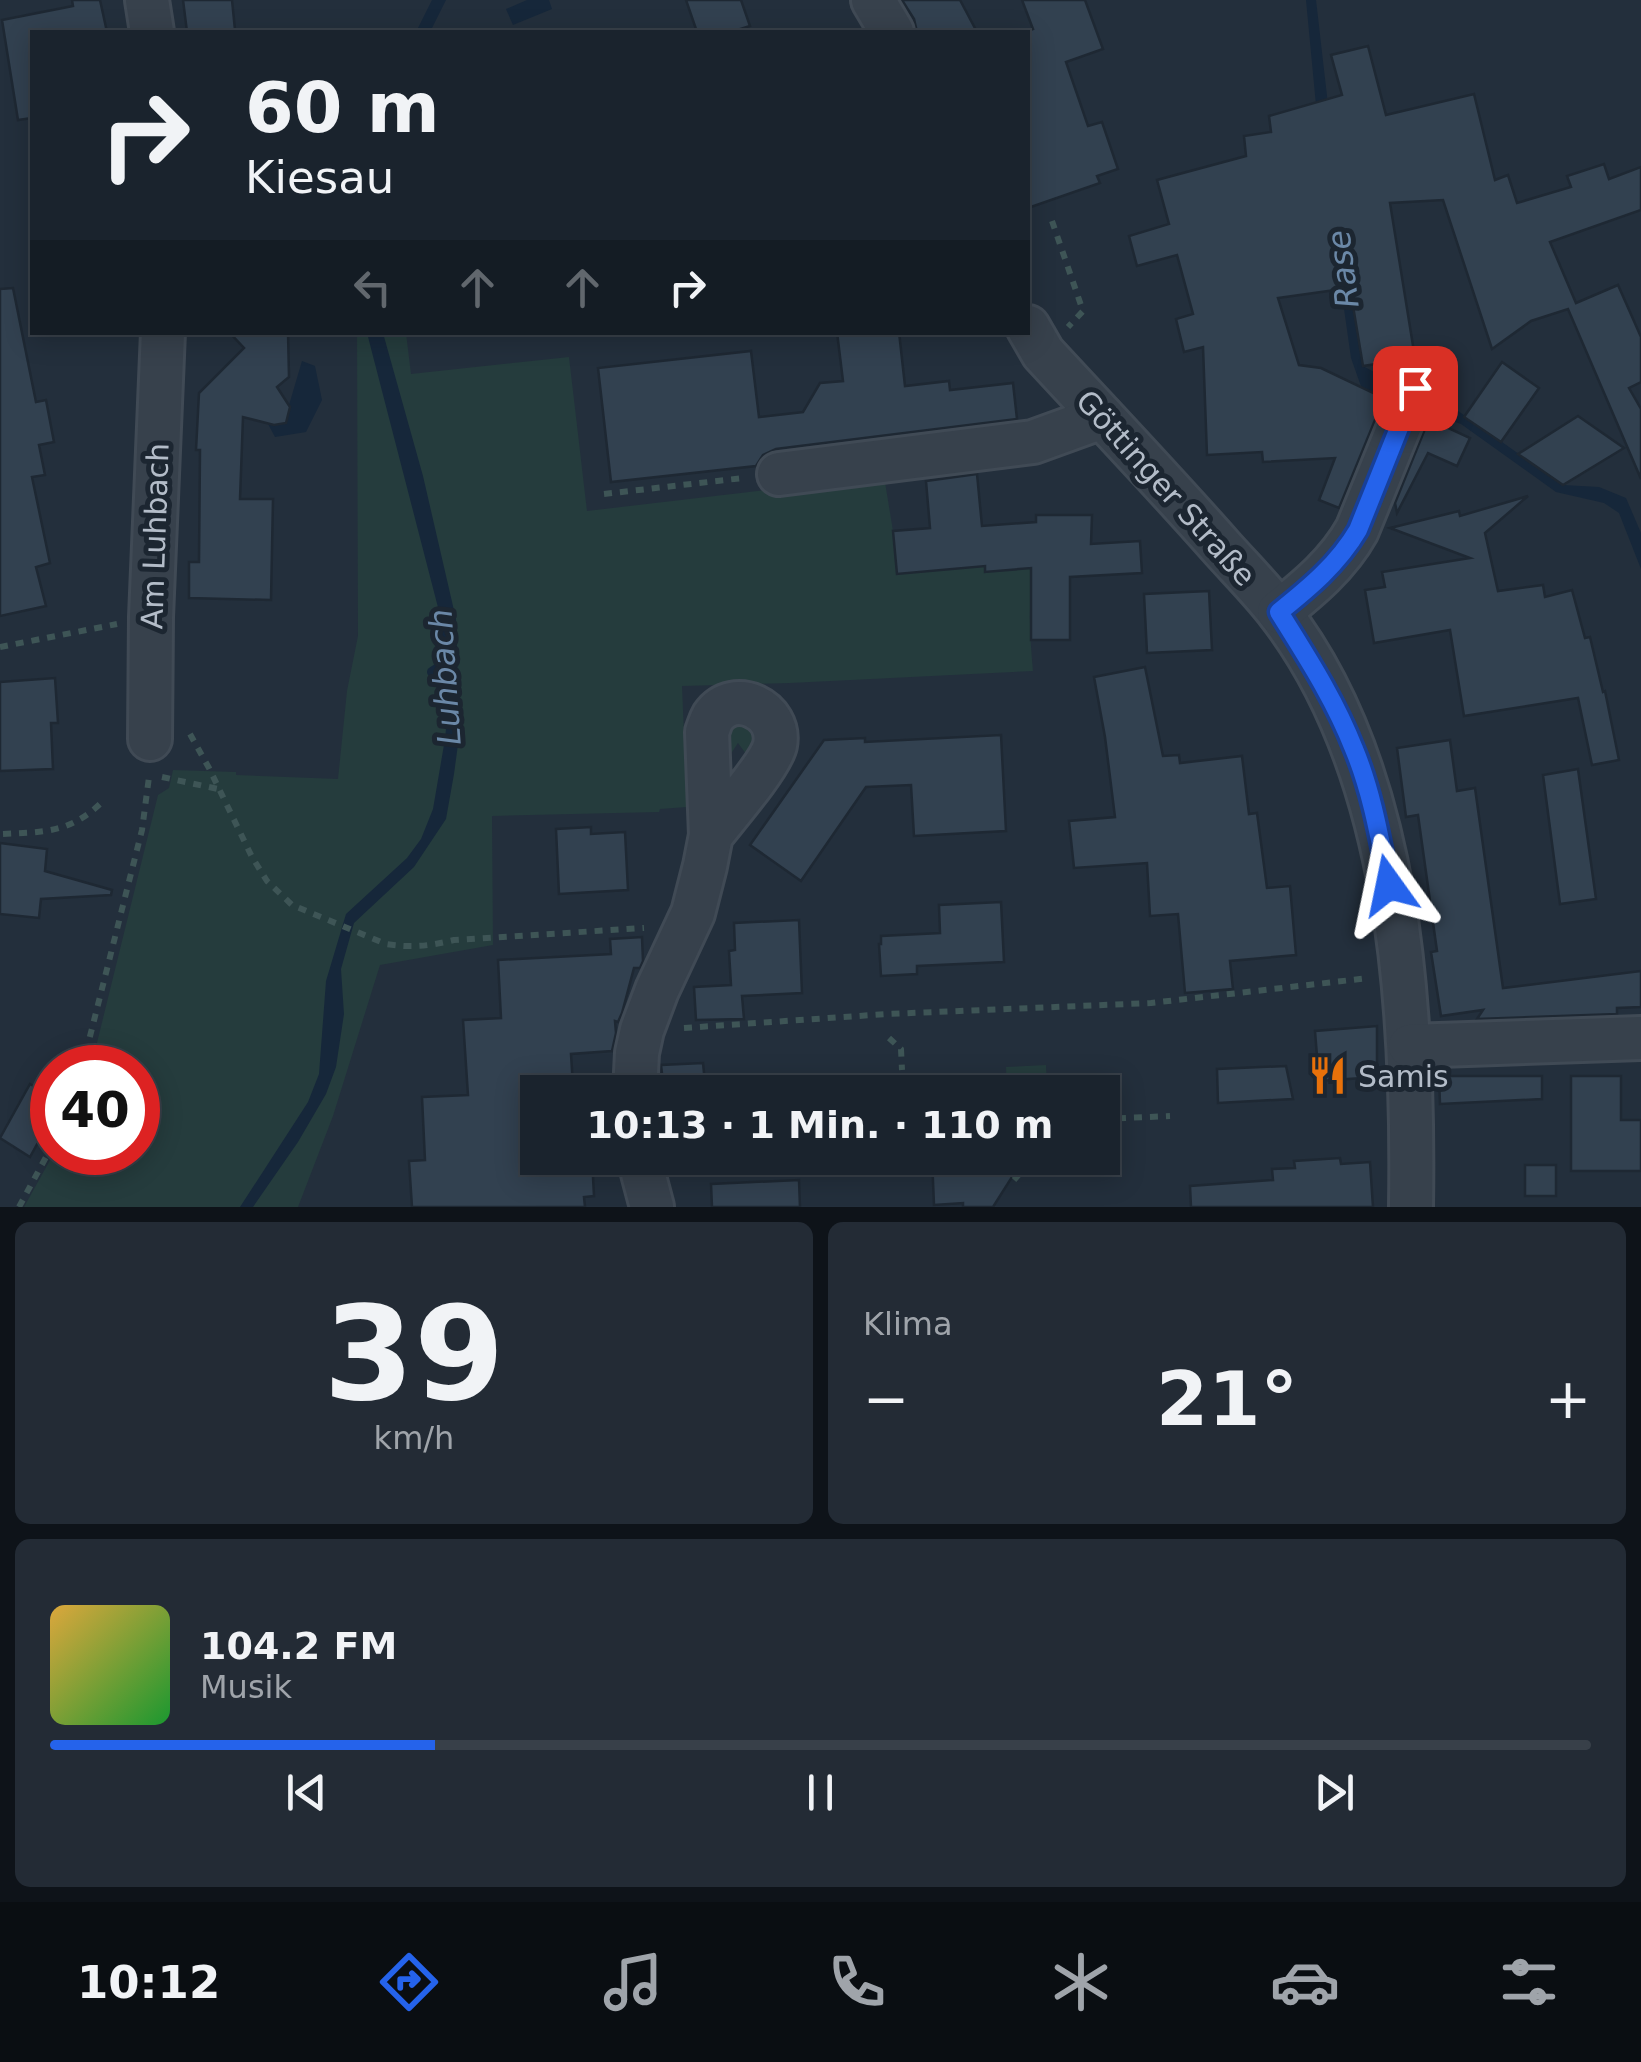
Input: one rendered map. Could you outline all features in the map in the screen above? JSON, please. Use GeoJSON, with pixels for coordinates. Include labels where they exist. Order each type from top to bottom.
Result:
{"type":"FeatureCollection","features":[{"type":"Feature","properties":{"kind":"street"},"geometry":{"type":"LineString","coordinates":[[147,0],[152,30]]}},
{"type":"Feature","properties":{"kind":"street"},"geometry":{"type":"LineString","coordinates":[[873,0],[891,30]]}},
{"type":"Feature","properties":{"kind":"street","name":"Am Luhbach"},"geometry":{"type":"LineString","coordinates":[[150,756],[163,335]]}},
{"type":"Feature","properties":{"kind":"street","name":"Göttinger Straße"},"geometry":{"type":"LineString","coordinates":[[1035,340],[1279,612],[1322,679],[1355,750],[1394,907],[1410,1046],[1411,1207]]}},
{"type":"Feature","properties":{"kind":"street"},"geometry":{"type":"LineString","coordinates":[[1279,612],[1320,579],[1348,547],[1411,399]]}},
{"type":"Feature","properties":{"kind":"street"},"geometry":{"type":"LineString","coordinates":[[779,474],[1032,442],[1102,417]]}},
{"type":"Feature","properties":{"kind":"street"},"geometry":{"type":"LineString","coordinates":[[636,1075],[642,1030],[656,990],[684,936],[700,890],[711,835]]}},
{"type":"Feature","properties":{"kind":"street"},"geometry":{"type":"LineString","coordinates":[[1410,1046],[1641,1038]]}},
{"type":"Feature","properties":{"kind":"street"},"geometry":{"type":"LineString","coordinates":[[644,1175],[652,1207]]}},
{"type":"Feature","properties":{"kind":"path"},"geometry":{"type":"LineString","coordinates":[[1035,340],[1083,311],[1052,221]]}},
{"type":"Feature","properties":{"kind":"path"},"geometry":{"type":"LineString","coordinates":[[604,494],[779,474]]}},
{"type":"Feature","properties":{"kind":"path"},"geometry":{"type":"LineString","coordinates":[[0,646],[152,617]]}},
{"type":"Feature","properties":{"kind":"path"},"geometry":{"type":"LineString","coordinates":[[88,1045],[142,830],[150,756],[219,790]]}},
{"type":"Feature","properties":{"kind":"path"},"geometry":{"type":"LineString","coordinates":[[210,768],[267,881],[292,906],[386,944],[425,947],[454,940],[664,926],[684,936]]}},
{"type":"Feature","properties":{"kind":"path"},"geometry":{"type":"LineString","coordinates":[[3,834],[68,827],[100,804]]}},
{"type":"Feature","properties":{"kind":"path"},"geometry":{"type":"LineString","coordinates":[[642,1030],[1151,1003],[1402,983]]}},
{"type":"Feature","properties":{"kind":"path"},"geometry":{"type":"LineString","coordinates":[[888,1038],[901,1049],[902,1070]]}},
{"type":"Feature","properties":{"kind":"path"},"geometry":{"type":"LineString","coordinates":[[1120,1118],[1170,1116]]}},
{"type":"Feature","properties":{"kind":"path"},"geometry":{"type":"LineString","coordinates":[[19,1207],[36,1175]]}},
{"type":"Feature","properties":{"kind":"path"},"geometry":{"type":"LineString","coordinates":[[1014,1180],[1019,1175]]}},
{"type":"Feature","properties":{"kind":"green space"},"geometry":{"type":"Polygon","coordinates":[[[357,335],[406,335],[411,374],[569,357],[587,511],[884,476],[897,573],[985,566],[986,572],[1035,568],[1030,606],[1033,671],[682,686],[687,807],[659,812],[492,816],[493,945],[380,965],[333,1116],[298,1207],[24,1207],[42,1175],[160,1175],[160,1045],[96,1045],[158,795],[169,788],[173,770],[338,779],[347,691],[358,636],[357,335]]]}},
{"type":"Feature","properties":{"kind":"green space"},"geometry":{"type":"Polygon","coordinates":[[[736,725],[753,734],[756,749],[752,762],[738,743],[722,767],[733,786],[721,794],[717,745],[724,730],[736,725]]]}},
{"type":"Feature","properties":{"kind":"green space"},"geometry":{"type":"Polygon","coordinates":[[[1046,1065],[1046,1075],[1006,1075],[1006,1067],[1046,1065]]]}},
{"type":"Feature","properties":{"kind":"water"},"geometry":{"type":"Polygon","coordinates":[[[432,0],[446,0],[431,30],[417,30],[432,0]]]}},
{"type":"Feature","properties":{"kind":"water"},"geometry":{"type":"Polygon","coordinates":[[[527,0],[549,0],[552,9],[513,25],[506,9],[527,0]]]}},
{"type":"Feature","properties":{"kind":"water","name":"Rase"},"geometry":{"type":"Polygon","coordinates":[[[1306,0],[1316,0],[1348,279],[1363,366],[1451,406],[1563,485],[1599,487],[1626,498],[1641,533],[1641,569],[1619,513],[1604,503],[1556,492],[1461,424],[1362,389],[1351,358],[1318,126],[1306,0]]]}},
{"type":"Feature","properties":{"kind":"water","name":"Luhbach"},"geometry":{"type":"Polygon","coordinates":[[[368,335],[384,335],[423,476],[456,619],[459,737],[454,774],[446,819],[414,867],[354,923],[341,969],[344,1014],[336,1067],[326,1094],[253,1207],[240,1207],[308,1102],[319,1074],[326,981],[346,914],[407,858],[421,839],[433,809],[448,708],[440,686],[441,619],[368,335]]]}},
{"type":"Feature","properties":{"kind":"water"},"geometry":{"type":"Polygon","coordinates":[[[302,361],[315,366],[322,400],[306,432],[275,437],[268,424],[284,422],[302,361]]]}},
{"type":"Feature","properties":{"kind":"building"},"geometry":{"type":"Polygon","coordinates":[[[72,0],[100,0],[107,30],[30,30],[30,118],[18,120],[2,20],[73,6],[72,0]]]}},
{"type":"Feature","properties":{"kind":"building"},"geometry":{"type":"Polygon","coordinates":[[[183,0],[232,0],[235,30],[187,30],[183,0]]]}},
{"type":"Feature","properties":{"kind":"building"},"geometry":{"type":"Polygon","coordinates":[[[686,0],[741,0],[750,26],[737,30],[696,30],[686,0]]]}},
{"type":"Feature","properties":{"kind":"building"},"geometry":{"type":"Polygon","coordinates":[[[902,0],[960,0],[976,30],[917,30],[902,0]]]}},
{"type":"Feature","properties":{"kind":"building"},"geometry":{"type":"Polygon","coordinates":[[[1022,0],[1085,0],[1103,49],[1066,62],[1088,126],[1102,122],[1118,169],[1097,176],[1100,183],[1030,207],[1030,30],[1033,29],[1022,0]]]}},
{"type":"Feature","properties":{"kind":"building"},"geometry":{"type":"Polygon","coordinates":[[[1368,46],[1386,115],[1474,94],[1495,180],[1508,175],[1517,203],[1571,187],[1567,176],[1604,164],[1609,179],[1641,167],[1641,210],[1550,242],[1576,303],[1618,285],[1641,337],[1641,382],[1629,388],[1641,409],[1641,479],[1568,309],[1531,321],[1492,349],[1443,200],[1390,203],[1415,358],[1363,366],[1350,288],[1278,298],[1299,365],[1321,368],[1384,398],[1339,508],[1319,500],[1335,458],[1263,462],[1262,452],[1207,455],[1203,347],[1184,352],[1176,319],[1193,314],[1177,255],[1137,266],[1129,236],[1169,224],[1157,180],[1246,156],[1244,136],[1271,132],[1269,116],[1342,95],[1331,55],[1368,46]]]}},
{"type":"Feature","properties":{"kind":"building"},"geometry":{"type":"Polygon","coordinates":[[[13,288],[36,402],[46,400],[54,442],[39,445],[45,475],[32,477],[50,563],[36,567],[46,606],[0,616],[0,289],[13,288]]]}},
{"type":"Feature","properties":{"kind":"building"},"geometry":{"type":"Polygon","coordinates":[[[232,335],[288,335],[289,377],[277,387],[290,407],[286,423],[274,425],[243,417],[240,499],[273,499],[271,600],[189,598],[189,562],[199,562],[199,393],[244,348],[232,335]]]}},
{"type":"Feature","properties":{"kind":"building"},"geometry":{"type":"Polygon","coordinates":[[[837,335],[899,335],[905,386],[949,381],[950,390],[1013,383],[1017,419],[776,449],[763,455],[756,466],[611,482],[598,368],[751,351],[759,417],[803,412],[820,383],[843,381],[837,335]]]}},
{"type":"Feature","properties":{"kind":"building"},"geometry":{"type":"Polygon","coordinates":[[[1502,362],[1539,388],[1501,442],[1464,417],[1502,362]]]}},
{"type":"Feature","properties":{"kind":"building"},"geometry":{"type":"Polygon","coordinates":[[[1578,416],[1624,448],[1563,485],[1518,454],[1578,416]]]}},
{"type":"Feature","properties":{"kind":"building"},"geometry":{"type":"Polygon","coordinates":[[[1429,419],[1470,438],[1457,466],[1428,453],[1397,513],[1395,503],[1429,419]]]}},
{"type":"Feature","properties":{"kind":"building"},"geometry":{"type":"Polygon","coordinates":[[[977,474],[982,526],[1036,522],[1036,515],[1092,515],[1091,544],[1140,541],[1142,573],[1070,577],[1070,640],[1031,640],[1031,568],[985,572],[985,566],[897,574],[893,531],[930,528],[926,481],[977,474]]]}},
{"type":"Feature","properties":{"kind":"building"},"geometry":{"type":"Polygon","coordinates":[[[1528,496],[1485,533],[1498,591],[1543,585],[1545,597],[1572,590],[1605,691],[1619,760],[1592,765],[1578,698],[1464,716],[1450,630],[1374,643],[1365,590],[1385,587],[1382,572],[1470,558],[1390,528],[1459,511],[1460,516],[1528,496]]]}},
{"type":"Feature","properties":{"kind":"building"},"geometry":{"type":"Polygon","coordinates":[[[1209,591],[1212,650],[1147,653],[1144,594],[1209,591]]]}},
{"type":"Feature","properties":{"kind":"building"},"geometry":{"type":"Polygon","coordinates":[[[1145,667],[1163,756],[1179,755],[1180,763],[1242,756],[1249,814],[1257,813],[1267,888],[1290,886],[1296,955],[1230,961],[1233,989],[1185,993],[1178,914],[1150,916],[1147,863],[1074,868],[1069,821],[1115,817],[1094,677],[1145,667]]]}},
{"type":"Feature","properties":{"kind":"building"},"geometry":{"type":"Polygon","coordinates":[[[55,678],[58,723],[51,723],[53,769],[0,771],[0,682],[55,678]]]}},
{"type":"Feature","properties":{"kind":"building"},"geometry":{"type":"Polygon","coordinates":[[[1001,735],[1006,831],[914,836],[911,785],[866,787],[801,881],[750,845],[824,740],[865,738],[865,742],[1001,735]]]}},
{"type":"Feature","properties":{"kind":"building"},"geometry":{"type":"Polygon","coordinates":[[[1450,740],[1457,791],[1475,788],[1503,988],[1641,971],[1641,1007],[1617,1008],[1617,1014],[1477,1019],[1483,1010],[1441,1016],[1431,952],[1437,951],[1418,815],[1406,817],[1397,748],[1450,740]]]}},
{"type":"Feature","properties":{"kind":"building"},"geometry":{"type":"Polygon","coordinates":[[[1578,769],[1596,899],[1560,904],[1543,775],[1578,769]]]}},
{"type":"Feature","properties":{"kind":"building"},"geometry":{"type":"Polygon","coordinates":[[[591,827],[591,834],[625,832],[628,890],[559,894],[556,829],[591,827]]]}},
{"type":"Feature","properties":{"kind":"building"},"geometry":{"type":"Polygon","coordinates":[[[0,843],[47,849],[45,871],[112,890],[111,895],[41,899],[39,918],[0,914],[0,843]]]}},
{"type":"Feature","properties":{"kind":"building"},"geometry":{"type":"Polygon","coordinates":[[[1001,902],[1004,962],[917,966],[917,974],[881,976],[881,936],[940,933],[939,905],[1001,902]]]}},
{"type":"Feature","properties":{"kind":"building"},"geometry":{"type":"Polygon","coordinates":[[[799,920],[802,993],[742,996],[744,1019],[696,1020],[694,987],[731,985],[729,951],[735,950],[734,923],[799,920]]]}},
{"type":"Feature","properties":{"kind":"building"},"geometry":{"type":"Polygon","coordinates":[[[642,937],[643,961],[640,968],[634,968],[622,1013],[615,1021],[612,1051],[571,1054],[572,1075],[520,1075],[520,1175],[593,1175],[594,1196],[584,1197],[585,1207],[412,1207],[409,1161],[425,1160],[422,1097],[468,1095],[463,1020],[501,1018],[498,960],[611,954],[610,939],[642,937]]]}},
{"type":"Feature","properties":{"kind":"building"},"geometry":{"type":"Polygon","coordinates":[[[1377,1026],[1377,1077],[1319,1081],[1315,1031],[1377,1026]]]}},
{"type":"Feature","properties":{"kind":"building"},"geometry":{"type":"Polygon","coordinates":[[[703,1063],[704,1075],[662,1075],[661,1065],[703,1063]]]}},
{"type":"Feature","properties":{"kind":"building"},"geometry":{"type":"Polygon","coordinates":[[[1286,1066],[1293,1099],[1218,1103],[1217,1069],[1286,1066]]]}},
{"type":"Feature","properties":{"kind":"building"},"geometry":{"type":"Polygon","coordinates":[[[1439,1076],[1542,1076],[1542,1099],[1440,1104],[1439,1076]]]}},
{"type":"Feature","properties":{"kind":"building"},"geometry":{"type":"Polygon","coordinates":[[[1571,1076],[1621,1076],[1621,1120],[1641,1120],[1641,1171],[1571,1171],[1571,1076]]]}},
{"type":"Feature","properties":{"kind":"building"},"geometry":{"type":"Polygon","coordinates":[[[30,1084],[30,1157],[0,1138],[30,1084]]]}},
{"type":"Feature","properties":{"kind":"building"},"geometry":{"type":"Polygon","coordinates":[[[1340,1158],[1341,1164],[1370,1162],[1373,1207],[1191,1207],[1190,1186],[1273,1180],[1272,1169],[1295,1168],[1294,1161],[1340,1158]]]}},
{"type":"Feature","properties":{"kind":"building"},"geometry":{"type":"Polygon","coordinates":[[[1525,1165],[1556,1165],[1556,1196],[1525,1196],[1525,1165]]]}},
{"type":"Feature","properties":{"kind":"building"},"geometry":{"type":"Polygon","coordinates":[[[933,1175],[1013,1175],[993,1207],[934,1205],[933,1175]]]}},
{"type":"Feature","properties":{"kind":"building"},"geometry":{"type":"Polygon","coordinates":[[[799,1180],[800,1207],[712,1207],[711,1184],[799,1180]]]}},
{"type":"Feature","properties":{"kind":"waterway","name":"Luhbach"},"geometry":{"type":"LineString","coordinates":[[432,672],[449,661]]}},
{"type":"Feature","properties":{"kind":"place","name":"Samis"},"geometry":{"type":"Point","coordinates":[1328,1076]}},
{"type":"Feature","properties":{"kind":"route"},"geometry":{"type":"LineString","coordinates":[[1389,885],[1355,750],[1322,679],[1279,612],[1320,579],[1348,547],[1415,388]]}}]}
